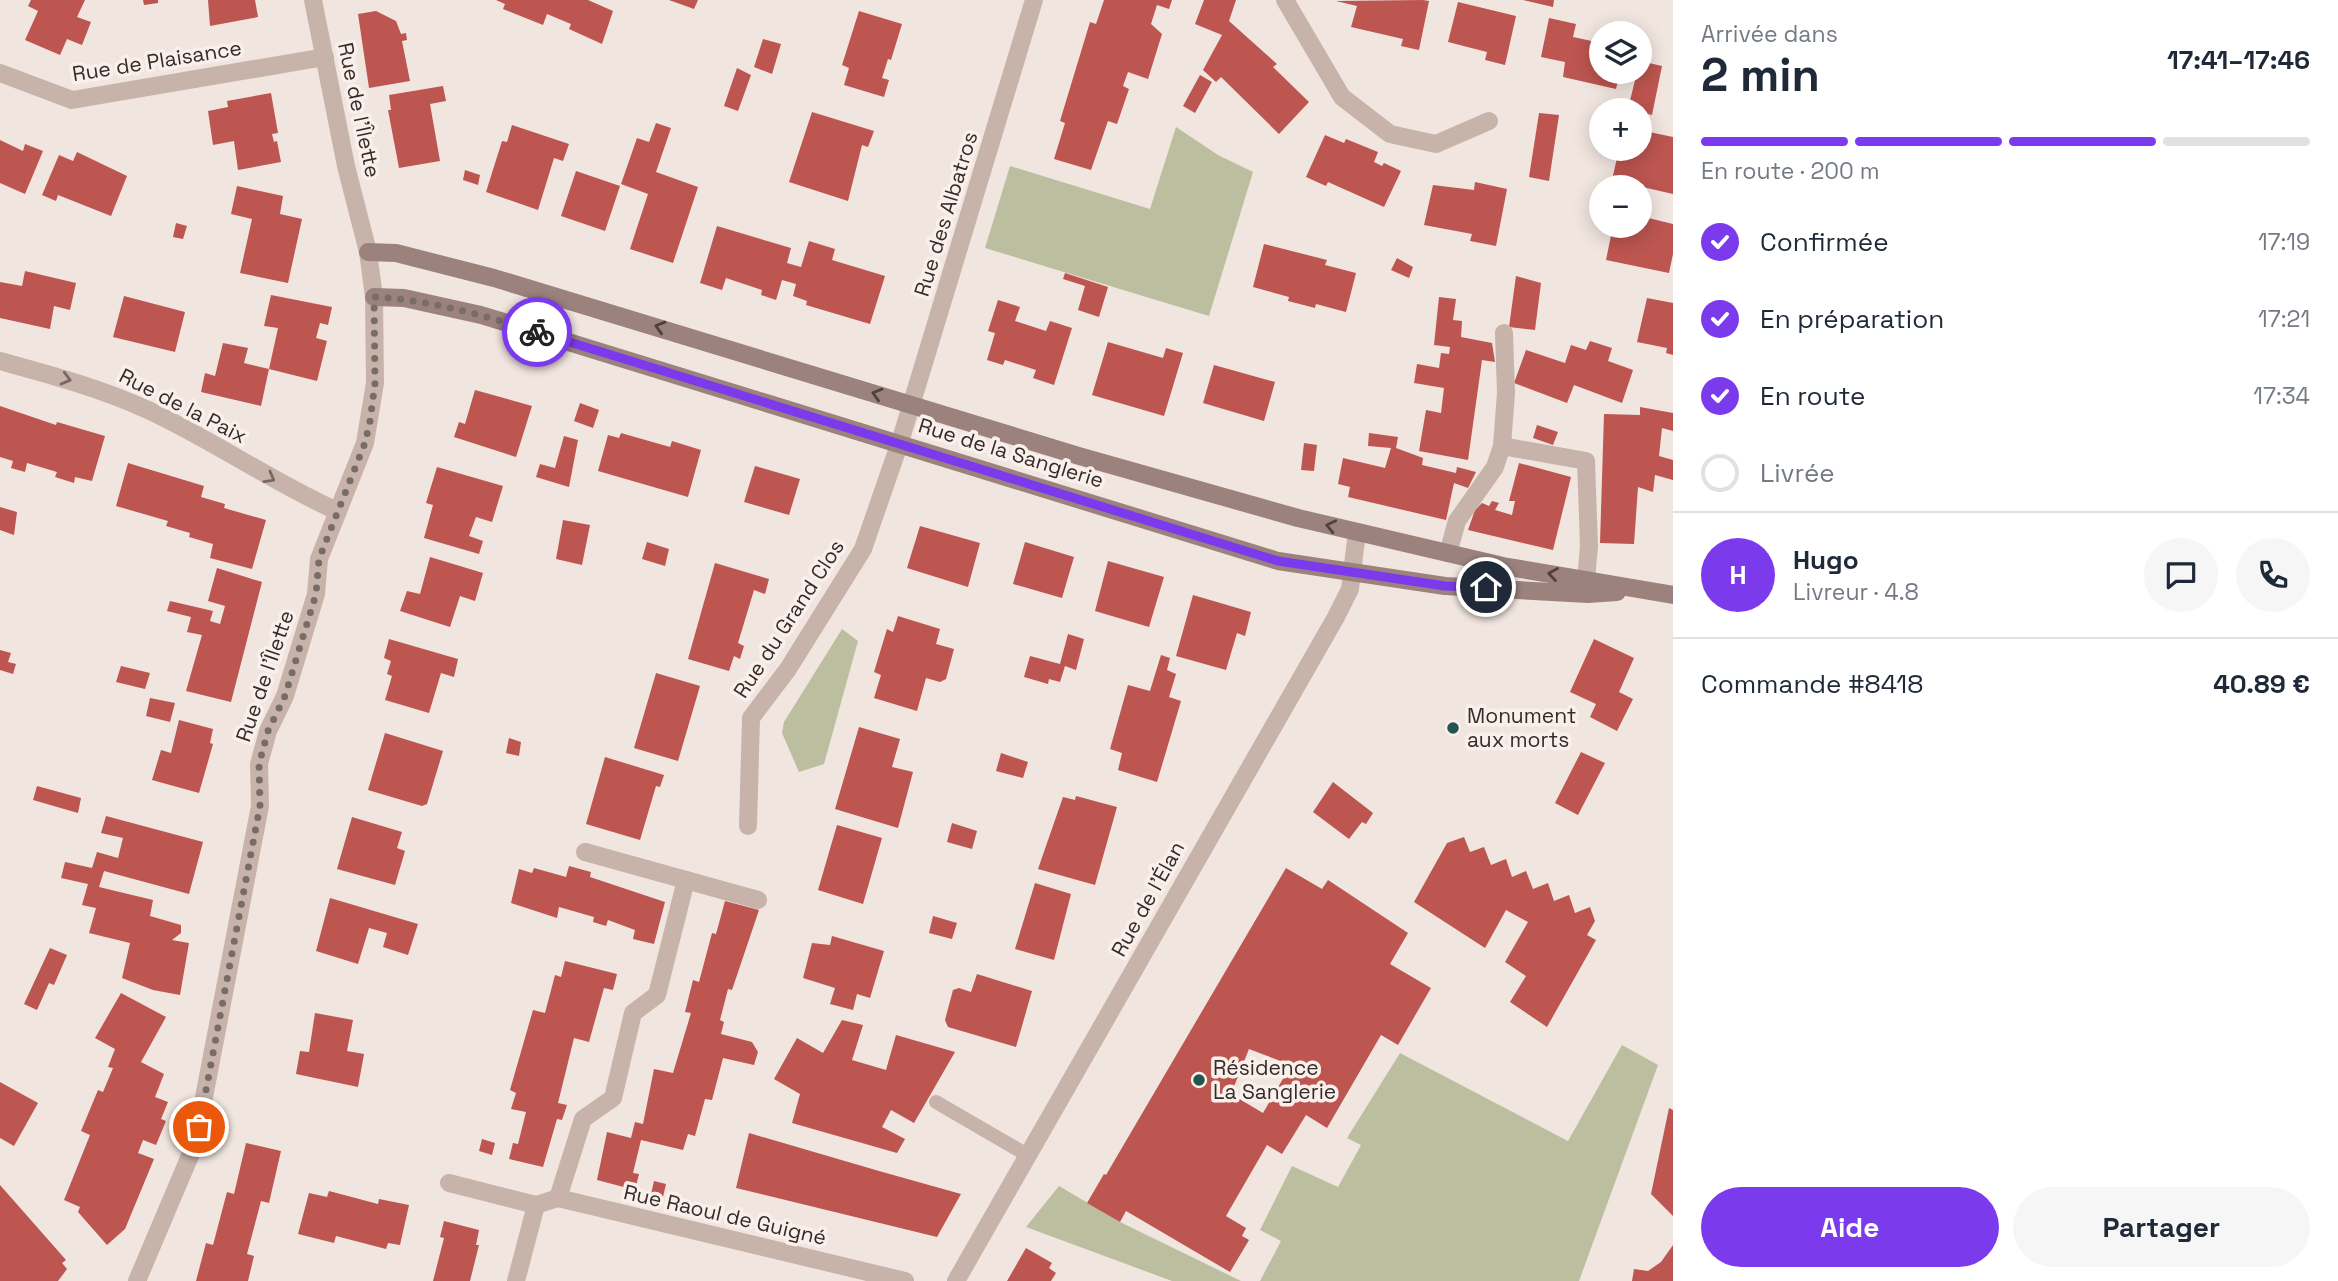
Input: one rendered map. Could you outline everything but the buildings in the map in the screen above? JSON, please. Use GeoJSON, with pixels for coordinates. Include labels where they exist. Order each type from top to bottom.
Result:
{"type":"FeatureCollection","features":[{"type":"Feature","properties":{"kind":"street","name":"Rue de l'Îlette"},"geometry":{"type":"LineString","coordinates":[[137,1281],[195,1144],[260,806],[259,764],[268,731],[289,683],[316,594],[319,559],[365,443],[372,408],[374,297],[368,252],[346,166],[313,0]]}},
{"type":"Feature","properties":{"kind":"street","name":"Rue des Albatros"},"geometry":{"type":"LineString","coordinates":[[900,442],[1034,0]]}},
{"type":"Feature","properties":{"kind":"street"},"geometry":{"type":"LineString","coordinates":[[1286,0],[1342,97],[1390,134],[1436,144],[1489,121]]}},
{"type":"Feature","properties":{"kind":"street","name":"Rue de Plaisance"},"geometry":{"type":"LineString","coordinates":[[0,73],[72,100],[325,57]]}},
{"type":"Feature","properties":{"kind":"street","name":"Rue de la Sanglerie"},"geometry":{"type":"LineString","coordinates":[[368,252],[396,254],[494,278],[1210,494],[1448,553],[1645,590]]}},
{"type":"Feature","properties":{"kind":"street","name":"Rue de la Sanglerie"},"geometry":{"type":"LineString","coordinates":[[374,297],[404,299],[481,315],[900,442],[1278,561],[1445,586],[1588,594],[1672,590]]}},
{"type":"Feature","properties":{"kind":"street"},"geometry":{"type":"LineString","coordinates":[[1448,553],[1457,521],[1495,467],[1502,446],[1506,393],[1504,334]]}},
{"type":"Feature","properties":{"kind":"street","name":"Rue de la Paix"},"geometry":{"type":"LineString","coordinates":[[0,362],[97,387],[140,406],[295,492],[337,511]]}},
{"type":"Feature","properties":{"kind":"street","name":"Rue du Grand Clos"},"geometry":{"type":"LineString","coordinates":[[748,826],[751,718],[788,669],[863,549],[900,442]]}},
{"type":"Feature","properties":{"kind":"street"},"geometry":{"type":"LineString","coordinates":[[1502,446],[1586,461],[1589,546],[1586,580]]}},
{"type":"Feature","properties":{"kind":"street","name":"Rue de l'Élan"},"geometry":{"type":"LineString","coordinates":[[956,1281],[1336,617],[1350,589],[1357,532]]}},
{"type":"Feature","properties":{"kind":"street"},"geometry":{"type":"LineString","coordinates":[[585,852],[758,900]]}},
{"type":"Feature","properties":{"kind":"street"},"geometry":{"type":"LineString","coordinates":[[449,1183],[536,1205],[558,1198],[583,1119],[613,1098],[633,1013],[657,995],[686,880]]}},
{"type":"Feature","properties":{"kind":"street","name":"Rue Raoul de Guigné"},"geometry":{"type":"LineString","coordinates":[[558,1198],[905,1281]]}},
{"type":"Feature","properties":{"kind":"street"},"geometry":{"type":"LineString","coordinates":[[516,1281],[536,1205]]}},
{"type":"Feature","properties":{"kind":"lane"},"geometry":{"type":"LineString","coordinates":[[936,1101],[1029,1156]]}},
{"type":"Feature","properties":{"kind":"green space"},"geometry":{"type":"Polygon","coordinates":[[[1176,127],[1218,155],[1253,172],[1209,316],[985,248],[1010,166],[1150,209],[1176,127]]]}},
{"type":"Feature","properties":{"kind":"green space"},"geometry":{"type":"Polygon","coordinates":[[[842,629],[858,641],[824,764],[799,772],[782,733],[784,722],[842,629]]]}},
{"type":"Feature","properties":{"kind":"green space"},"geometry":{"type":"Polygon","coordinates":[[[1622,1045],[1658,1065],[1579,1281],[1260,1281],[1281,1241],[1260,1230],[1292,1166],[1338,1187],[1361,1145],[1347,1138],[1400,1053],[1568,1141],[1622,1045]]]}},
{"type":"Feature","properties":{"kind":"green space"},"geometry":{"type":"Polygon","coordinates":[[[1059,1186],[1120,1222],[1241,1281],[1172,1281],[1026,1227],[1059,1186]]]}},
{"type":"Feature","properties":{"kind":"way so far"},"geometry":{"type":"LineString","coordinates":[[199,1127],[260,806],[259,764],[268,731],[285,696],[316,594],[319,559],[365,443],[370,421],[375,383],[374,297],[404,299],[464,311],[537,332]]}},
{"type":"Feature","properties":{"kind":"place","name":"Monument aux morts"},"geometry":{"type":"Point","coordinates":[1453,728]}},
{"type":"Feature","properties":{"kind":"place","name":"Résidence La Sanglerie"},"geometry":{"type":"Point","coordinates":[1199,1080]}},
{"type":"Feature","properties":{"kind":"route"},"geometry":{"type":"LineString","coordinates":[[537,332],[1278,561],[1445,586],[1486,587]]}}]}
